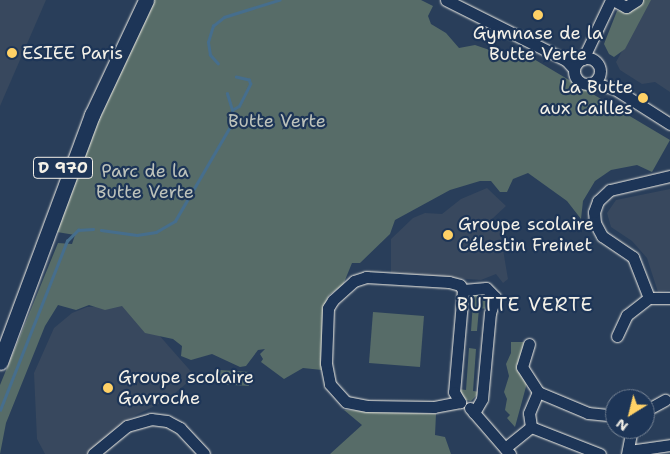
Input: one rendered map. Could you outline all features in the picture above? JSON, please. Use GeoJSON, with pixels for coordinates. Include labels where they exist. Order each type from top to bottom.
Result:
{"type":"FeatureCollection","features":[{"type":"Feature","properties":{"kind":"main road","name":"D 970"},"geometry":{"type":"LineString","coordinates":[[0,341],[84,113],[137,0]]}},
{"type":"Feature","properties":{"kind":"main road"},"geometry":{"type":"LineString","coordinates":[[0,362],[92,115],[146,0]]}},
{"type":"Feature","properties":{"kind":"street"},"geometry":{"type":"LineString","coordinates":[[446,0],[576,62],[598,67],[615,89]]}},
{"type":"Feature","properties":{"kind":"street"},"geometry":{"type":"LineString","coordinates":[[637,0],[626,7],[612,0],[594,40],[576,62],[575,77],[581,83],[593,83],[615,89],[670,124]]}},
{"type":"Feature","properties":{"kind":"street"},"geometry":{"type":"LineString","coordinates":[[593,83],[598,67],[594,40]]}},
{"type":"Feature","properties":{"kind":"street"},"geometry":{"type":"LineString","coordinates":[[649,298],[633,257],[602,236],[594,223],[594,212],[598,201],[610,190],[670,176]]}},
{"type":"Feature","properties":{"kind":"street"},"geometry":{"type":"LineString","coordinates":[[460,402],[434,407],[367,406],[346,402],[330,384],[326,363],[328,308],[333,300],[354,281],[368,277],[449,282],[456,283],[463,290],[486,288],[495,297],[490,314],[482,399],[474,413]]}},
{"type":"Feature","properties":{"kind":"street"},"geometry":{"type":"LineString","coordinates":[[463,290],[454,392],[460,402],[474,413],[508,451],[531,427]]}},
{"type":"Feature","properties":{"kind":"street"},"geometry":{"type":"LineString","coordinates":[[617,336],[628,315],[649,298],[670,298]]}},
{"type":"Feature","properties":{"kind":"street"},"geometry":{"type":"LineString","coordinates":[[529,344],[522,367],[538,392],[588,413],[605,415]]}},
{"type":"Feature","properties":{"kind":"street"},"geometry":{"type":"LineString","coordinates":[[531,427],[529,413],[538,392]]}},
{"type":"Feature","properties":{"kind":"street"},"geometry":{"type":"LineString","coordinates":[[655,406],[665,400]]}},
{"type":"Feature","properties":{"kind":"street"},"geometry":{"type":"LineString","coordinates":[[93,454],[127,426],[151,419],[180,428],[204,454]]}},
{"type":"Feature","properties":{"kind":"street"},"geometry":{"type":"LineString","coordinates":[[531,427],[600,454]]}},
{"type":"Feature","properties":{"kind":"street"},"geometry":{"type":"LineString","coordinates":[[630,439],[628,453],[670,445]]}},
{"type":"Feature","properties":{"kind":"shaded area","name":"ESIEE Paris"},"geometry":{"type":"Polygon","coordinates":[[[0,0],[46,0],[0,106],[0,0]]]}},
{"type":"Feature","properties":{"kind":"shaded area"},"geometry":{"type":"Polygon","coordinates":[[[650,0],[670,0],[670,92],[655,82],[642,84],[620,70],[616,62],[650,0]]]}},
{"type":"Feature","properties":{"kind":"shaded area","name":"Groupe scolaire Célestin Freinet"},"geometry":{"type":"Polygon","coordinates":[[[487,188],[506,206],[492,219],[500,232],[508,279],[503,283],[496,274],[481,280],[391,273],[391,239],[413,218],[425,213],[442,214],[461,199],[487,188]]]}},
{"type":"Feature","properties":{"kind":"shaded area"},"geometry":{"type":"Polygon","coordinates":[[[670,189],[670,290],[658,292],[647,258],[632,241],[611,227],[607,213],[616,200],[670,189]]]}},
{"type":"Feature","properties":{"kind":"shaded area","name":"Groupe scolaire Gavroche"},"geometry":{"type":"Polygon","coordinates":[[[125,305],[158,334],[195,376],[167,400],[130,418],[87,454],[45,454],[37,439],[34,373],[54,328],[72,313],[87,307],[125,305]]]}},
{"type":"Feature","properties":{"kind":"green space","name":"Parc de la Butte Verte"},"geometry":{"type":"Polygon","coordinates":[[[154,0],[421,0],[433,6],[428,16],[431,24],[446,33],[459,48],[475,45],[513,58],[522,52],[670,140],[652,172],[637,165],[611,170],[595,181],[583,201],[581,219],[567,201],[528,173],[513,179],[507,192],[500,192],[491,181],[480,181],[450,190],[395,220],[390,234],[360,263],[352,263],[343,285],[329,295],[324,306],[322,370],[303,368],[284,379],[261,362],[263,359],[260,354],[265,349],[258,350],[246,366],[240,367],[212,354],[191,360],[181,356],[182,346],[173,339],[145,333],[122,306],[105,310],[89,305],[76,310],[58,305],[45,326],[6,423],[0,454],[0,385],[58,243],[72,244],[75,235],[57,232],[93,133],[154,0]]]}},
{"type":"Feature","properties":{"kind":"green space"},"geometry":{"type":"Polygon","coordinates":[[[642,0],[651,0],[625,49],[614,57],[609,54],[604,44],[617,11],[633,9],[642,0]]]}},
{"type":"Feature","properties":{"kind":"green space"},"geometry":{"type":"Polygon","coordinates":[[[473,294],[483,294],[489,302],[487,309],[479,308],[477,331],[471,331],[473,302],[468,302],[473,294]]]}},
{"type":"Feature","properties":{"kind":"green space"},"geometry":{"type":"Polygon","coordinates":[[[373,312],[424,316],[420,367],[369,363],[373,312]]]}},
{"type":"Feature","properties":{"kind":"green space"},"geometry":{"type":"Polygon","coordinates":[[[511,342],[524,342],[527,383],[515,427],[507,418],[510,415],[505,410],[507,399],[504,392],[509,376],[506,364],[511,353],[511,342]]]}},
{"type":"Feature","properties":{"kind":"green space"},"geometry":{"type":"Polygon","coordinates":[[[469,348],[476,349],[473,391],[480,392],[471,401],[465,400],[458,389],[466,390],[469,348]]]}},
{"type":"Feature","properties":{"kind":"green space"},"geometry":{"type":"Polygon","coordinates":[[[219,370],[250,372],[249,386],[218,384],[219,370]]]}},
{"type":"Feature","properties":{"kind":"green space"},"geometry":{"type":"Polygon","coordinates":[[[344,410],[436,414],[435,435],[445,437],[451,454],[330,454],[362,425],[344,410]]]}},
{"type":"Feature","properties":{"kind":"waterway"},"geometry":{"type":"LineString","coordinates":[[218,64],[210,55],[208,42],[213,26],[224,17],[279,0]]}},
{"type":"Feature","properties":{"kind":"waterway"},"geometry":{"type":"LineString","coordinates":[[232,110],[239,106],[250,84],[249,80],[236,77]]}},
{"type":"Feature","properties":{"kind":"waterway"},"geometry":{"type":"LineString","coordinates":[[101,230],[137,235],[156,232],[175,221],[231,125],[232,110],[227,94]]}},
{"type":"Feature","properties":{"kind":"waterway"},"geometry":{"type":"LineString","coordinates":[[0,410],[67,241],[78,230],[93,229]]}},
{"type":"Feature","properties":{"kind":"place","name":"Gymnase de la Butte Verte"},"geometry":{"type":"Point","coordinates":[538,15]}},
{"type":"Feature","properties":{"kind":"place","name":"ESIEE Paris"},"geometry":{"type":"Point","coordinates":[12,53]}},
{"type":"Feature","properties":{"kind":"place","name":"La Butte aux Cailles"},"geometry":{"type":"Point","coordinates":[643,98]}},
{"type":"Feature","properties":{"kind":"place","name":"Groupe scolaire Célestin Freinet"},"geometry":{"type":"Point","coordinates":[448,235]}},
{"type":"Feature","properties":{"kind":"place","name":"Groupe scolaire Gavroche"},"geometry":{"type":"Point","coordinates":[108,388]}},
{"type":"Feature","properties":{"kind":"district","name":"BUTTE VERTE"},"geometry":{"type":"Point","coordinates":[525,305]}},
{"type":"Feature","properties":{"kind":"park label","name":"Butte Verte"},"geometry":{"type":"Point","coordinates":[277,121]}}]}
